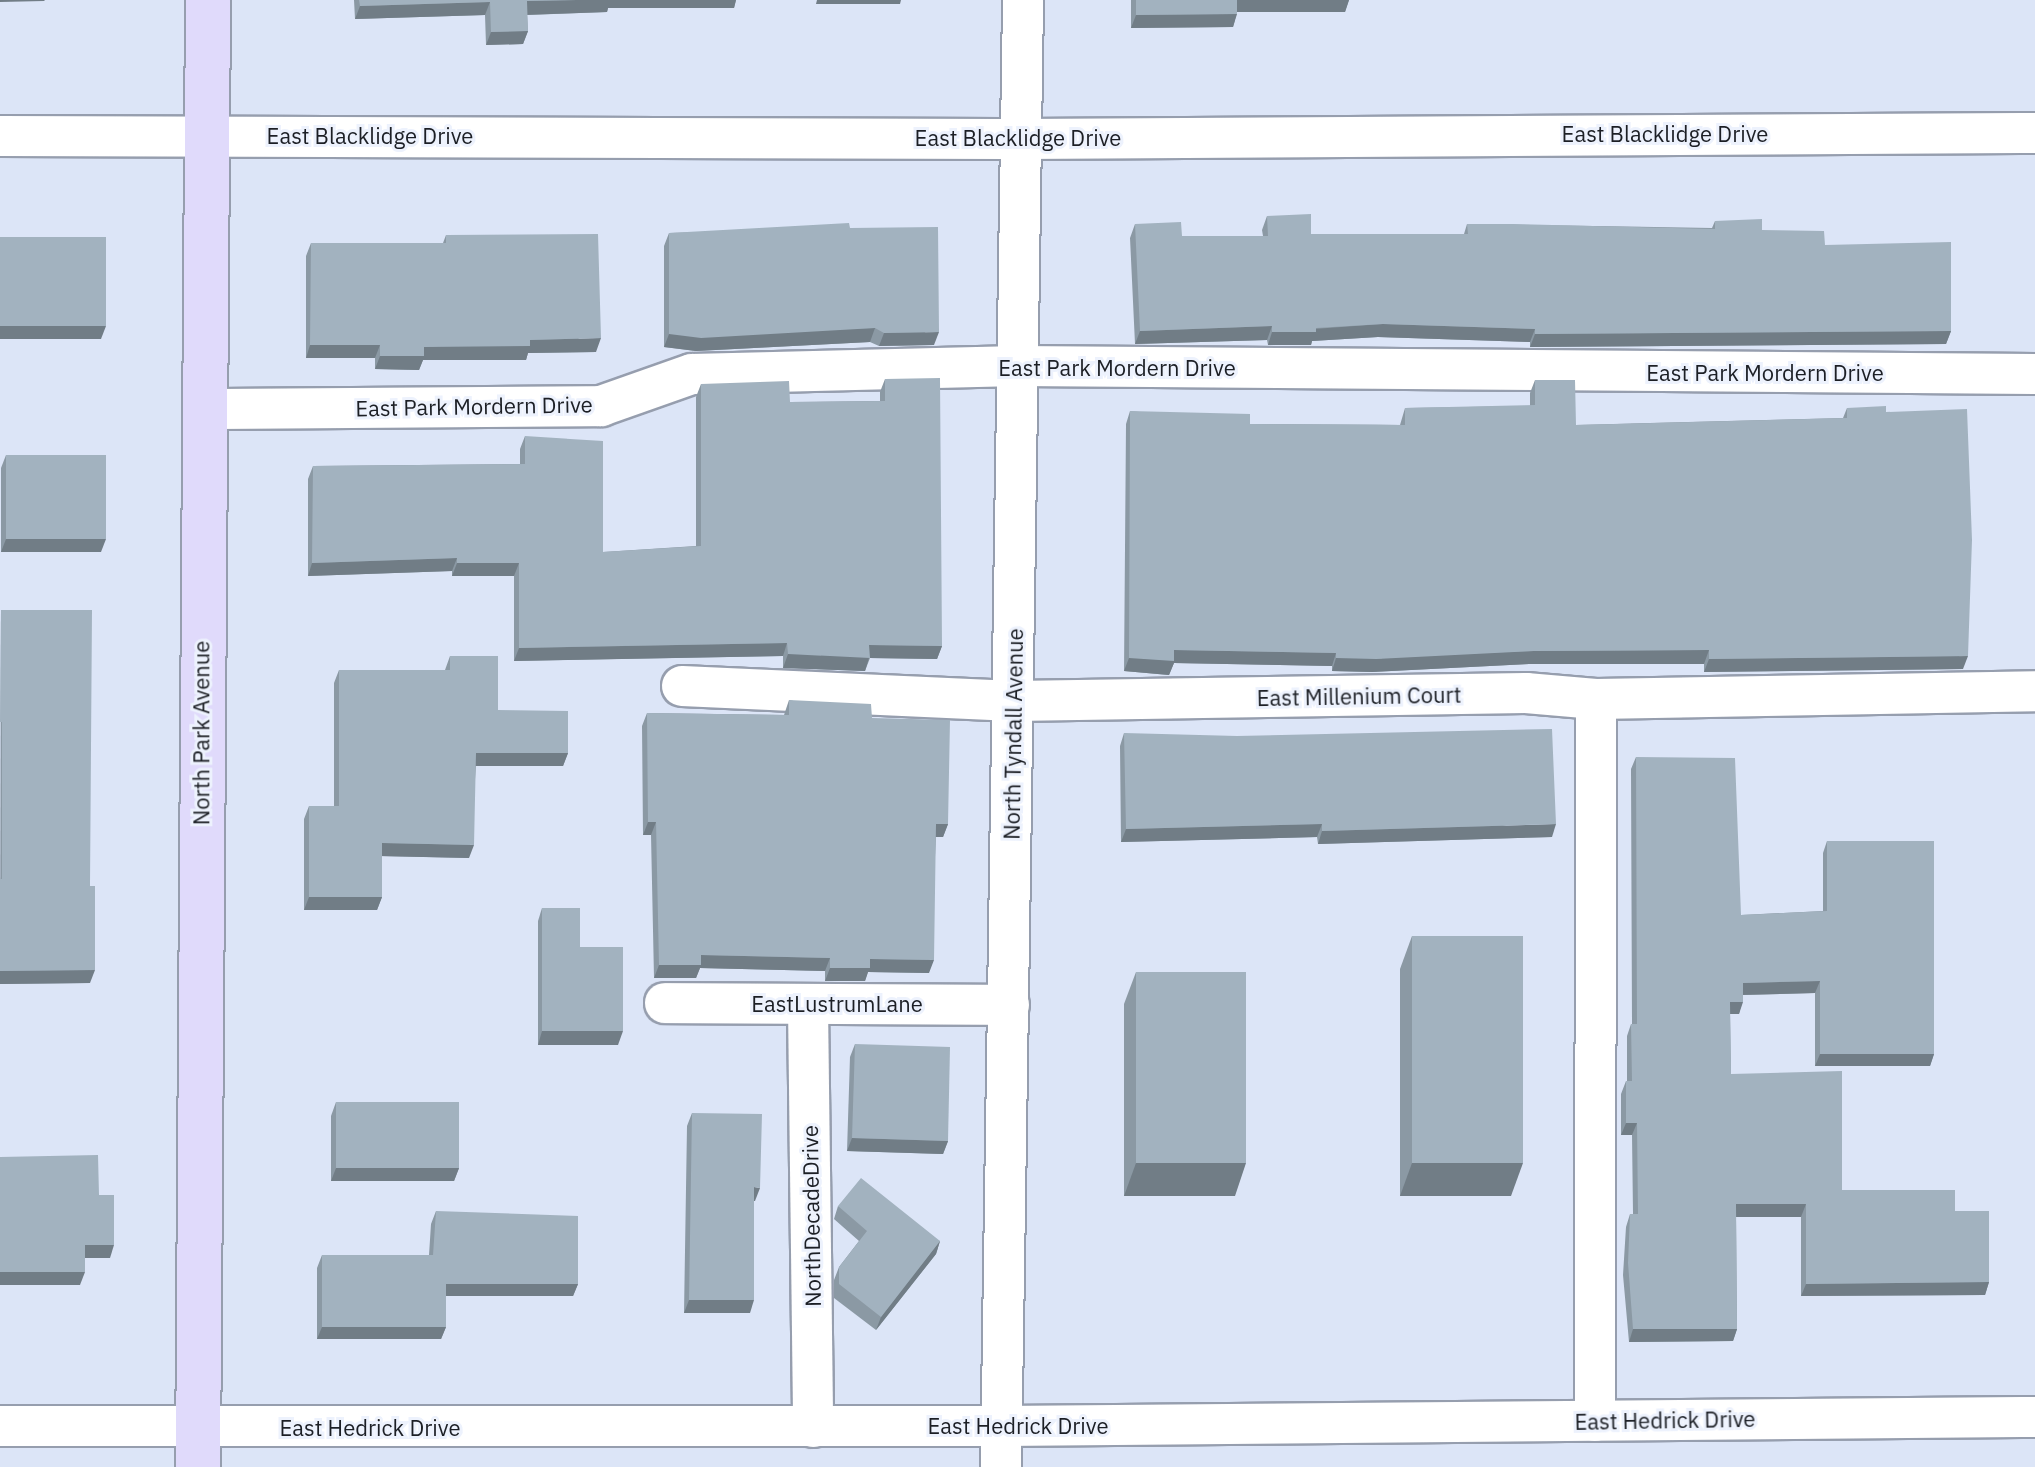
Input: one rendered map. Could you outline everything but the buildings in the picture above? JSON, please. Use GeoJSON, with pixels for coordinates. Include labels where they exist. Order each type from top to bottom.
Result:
{"type":"FeatureCollection","features":[{"type":"Feature","properties":{"kind":"street","name":"North Park Avenue"},"geometry":{"type":"LineString","coordinates":[[198,1448],[208,0]]}},
{"type":"Feature","properties":{"kind":"street","name":"North Tyndall Avenue"},"geometry":{"type":"LineString","coordinates":[[1001,1467],[1023,0]]}},
{"type":"Feature","properties":{"kind":"street","name":"East Blacklidge Drive"},"geometry":{"type":"LineString","coordinates":[[0,136],[1023,139],[2035,133]]}},
{"type":"Feature","properties":{"kind":"street","name":"East Park Mordern Drive"},"geometry":{"type":"LineString","coordinates":[[204,409],[601,406],[692,374],[1018,366],[2035,374]]}},
{"type":"Feature","properties":{"kind":"street","name":"East Millenium Court"},"geometry":{"type":"LineString","coordinates":[[682,686],[1014,701],[1526,693],[1596,699],[2035,691]]}},
{"type":"Feature","properties":{"kind":"street"},"geometry":{"type":"LineString","coordinates":[[1595,1421],[1596,699]]}},
{"type":"Feature","properties":{"kind":"street","name":"EastLustrumLane"},"geometry":{"type":"LineString","coordinates":[[665,1003],[1009,1005]]}},
{"type":"Feature","properties":{"kind":"street","name":"NorthDecadeDrive"},"geometry":{"type":"LineString","coordinates":[[808,1005],[813,1427]]}},
{"type":"Feature","properties":{"kind":"street","name":"East Hedrick Drive"},"geometry":{"type":"LineString","coordinates":[[0,1426],[198,1448],[813,1427],[2035,1417]]}}]}
